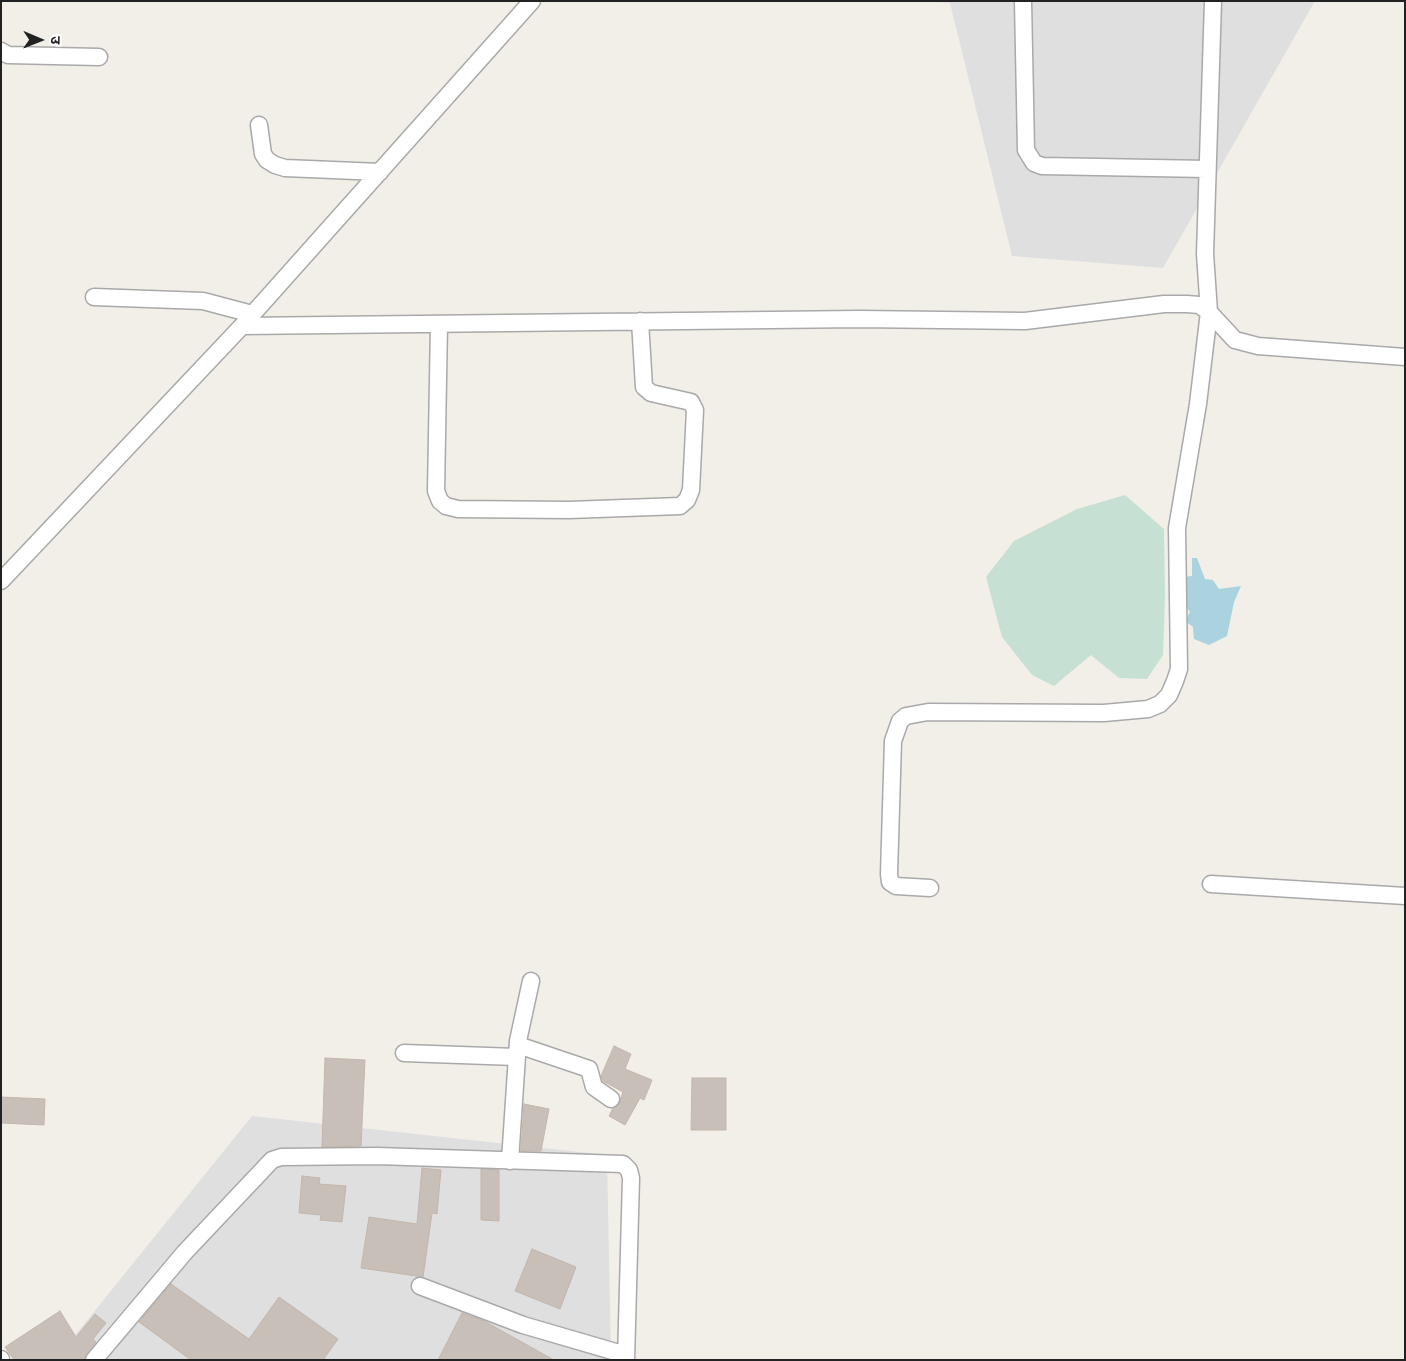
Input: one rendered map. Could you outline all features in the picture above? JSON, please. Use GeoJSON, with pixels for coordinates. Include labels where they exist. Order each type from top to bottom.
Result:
{"type":"FeatureCollection","features":[{"type":"Feature","properties":{"kind":"street"},"geometry":{"type":"LineString","coordinates":[[1,581],[247,320],[532,1]]}},
{"type":"Feature","properties":{"kind":"street"},"geometry":{"type":"LineString","coordinates":[[1023,1],[1026,150],[1034,163],[1042,166],[1207,169]]}},
{"type":"Feature","properties":{"kind":"street"},"geometry":{"type":"LineString","coordinates":[[930,888],[896,886],[890,882],[893,741],[900,721],[906,716],[948,712],[1104,713],[1148,709],[1160,704],[1169,695],[1179,669],[1178,528],[1198,404],[1209,312],[1205,254],[1214,1]]}},
{"type":"Feature","properties":{"kind":"street"},"geometry":{"type":"LineString","coordinates":[[1,51],[8,55],[99,57]]}},
{"type":"Feature","properties":{"kind":"street"},"geometry":{"type":"LineString","coordinates":[[259,124],[263,154],[267,160],[275,165],[380,172]]}},
{"type":"Feature","properties":{"kind":"street"},"geometry":{"type":"LineString","coordinates":[[94,297],[203,300],[247,320],[439,324],[859,319],[1025,321],[1187,304],[1199,305],[1209,312],[1235,340],[1258,346],[1405,357]]}},
{"type":"Feature","properties":{"kind":"street"},"geometry":{"type":"LineString","coordinates":[[439,324],[436,491],[440,501],[446,506],[458,509],[569,510],[680,506],[687,500],[691,490],[694,410],[691,402],[651,394],[644,387],[640,321]]}},
{"type":"Feature","properties":{"kind":"street"},"geometry":{"type":"LineString","coordinates":[[1212,884],[1405,896]]}},
{"type":"Feature","properties":{"kind":"street"},"geometry":{"type":"LineString","coordinates":[[510,1161],[517,1051],[530,982]]}},
{"type":"Feature","properties":{"kind":"street"},"geometry":{"type":"LineString","coordinates":[[404,1053],[517,1051],[588,1069],[594,1087],[611,1099]]}},
{"type":"Feature","properties":{"kind":"street"},"geometry":{"type":"LineString","coordinates":[[94,1360],[186,1252],[272,1160],[281,1157],[376,1156],[510,1161],[616,1162],[623,1164],[629,1170],[631,1188],[626,1357],[523,1325],[420,1286]]}},
{"type":"Feature","properties":{"kind":"shaded area"},"geometry":{"type":"Polygon","coordinates":[[[919,1],[1315,1],[1163,268],[1012,256],[950,3],[919,1]]]}},
{"type":"Feature","properties":{"kind":"shaded area"},"geometry":{"type":"Polygon","coordinates":[[[252,1116],[607,1155],[611,1360],[55,1360],[252,1116]]]}},
{"type":"Feature","properties":{"kind":"green space"},"geometry":{"type":"Polygon","coordinates":[[[1125,495],[1164,529],[1165,596],[1163,655],[1147,679],[1119,678],[1091,655],[1054,686],[1032,675],[1002,637],[986,577],[1014,541],[1077,509],[1125,495]]]}},
{"type":"Feature","properties":{"kind":"water"},"geometry":{"type":"Polygon","coordinates":[[[1192,558],[1197,558],[1205,579],[1213,580],[1219,589],[1241,586],[1234,602],[1227,636],[1209,645],[1194,639],[1193,627],[1185,621],[1190,612],[1185,606],[1183,577],[1192,576],[1192,558]]]}},
{"type":"Feature","properties":{"kind":"building"},"geometry":{"type":"Polygon","coordinates":[[[614,1046],[631,1054],[625,1069],[652,1080],[644,1100],[640,1098],[625,1125],[609,1116],[613,1108],[619,1104],[623,1092],[603,1081],[601,1076],[614,1046]]]}},
{"type":"Feature","properties":{"kind":"building"},"geometry":{"type":"Polygon","coordinates":[[[325,1058],[365,1060],[361,1146],[322,1147],[325,1058]]]}},
{"type":"Feature","properties":{"kind":"building"},"geometry":{"type":"Polygon","coordinates":[[[692,1078],[726,1078],[726,1130],[691,1130],[692,1078]]]}},
{"type":"Feature","properties":{"kind":"building"},"geometry":{"type":"Polygon","coordinates":[[[1,1097],[45,1099],[44,1125],[1,1123],[1,1097]]]}},
{"type":"Feature","properties":{"kind":"building"},"geometry":{"type":"Polygon","coordinates":[[[524,1104],[549,1109],[541,1151],[521,1151],[524,1104]]]}},
{"type":"Feature","properties":{"kind":"building"},"geometry":{"type":"Polygon","coordinates":[[[422,1168],[441,1170],[437,1214],[432,1213],[423,1277],[361,1268],[369,1217],[417,1224],[422,1168]]]}},
{"type":"Feature","properties":{"kind":"building"},"geometry":{"type":"Polygon","coordinates":[[[481,1169],[499,1170],[499,1221],[481,1220],[481,1169]]]}},
{"type":"Feature","properties":{"kind":"building"},"geometry":{"type":"Polygon","coordinates":[[[302,1176],[320,1178],[319,1184],[346,1186],[342,1222],[320,1220],[321,1215],[299,1213],[302,1176]]]}},
{"type":"Feature","properties":{"kind":"building"},"geometry":{"type":"Polygon","coordinates":[[[532,1249],[576,1267],[560,1309],[515,1291],[532,1249]]]}},
{"type":"Feature","properties":{"kind":"building"},"geometry":{"type":"Polygon","coordinates":[[[171,1284],[249,1339],[279,1297],[338,1339],[323,1360],[191,1360],[139,1322],[171,1284]]]}},
{"type":"Feature","properties":{"kind":"building"},"geometry":{"type":"Polygon","coordinates":[[[60,1311],[76,1337],[95,1314],[106,1323],[93,1339],[96,1342],[84,1360],[14,1360],[5,1347],[60,1311]]]}},
{"type":"Feature","properties":{"kind":"building"},"geometry":{"type":"Polygon","coordinates":[[[462,1313],[484,1321],[554,1360],[438,1360],[462,1313]]]}}]}
